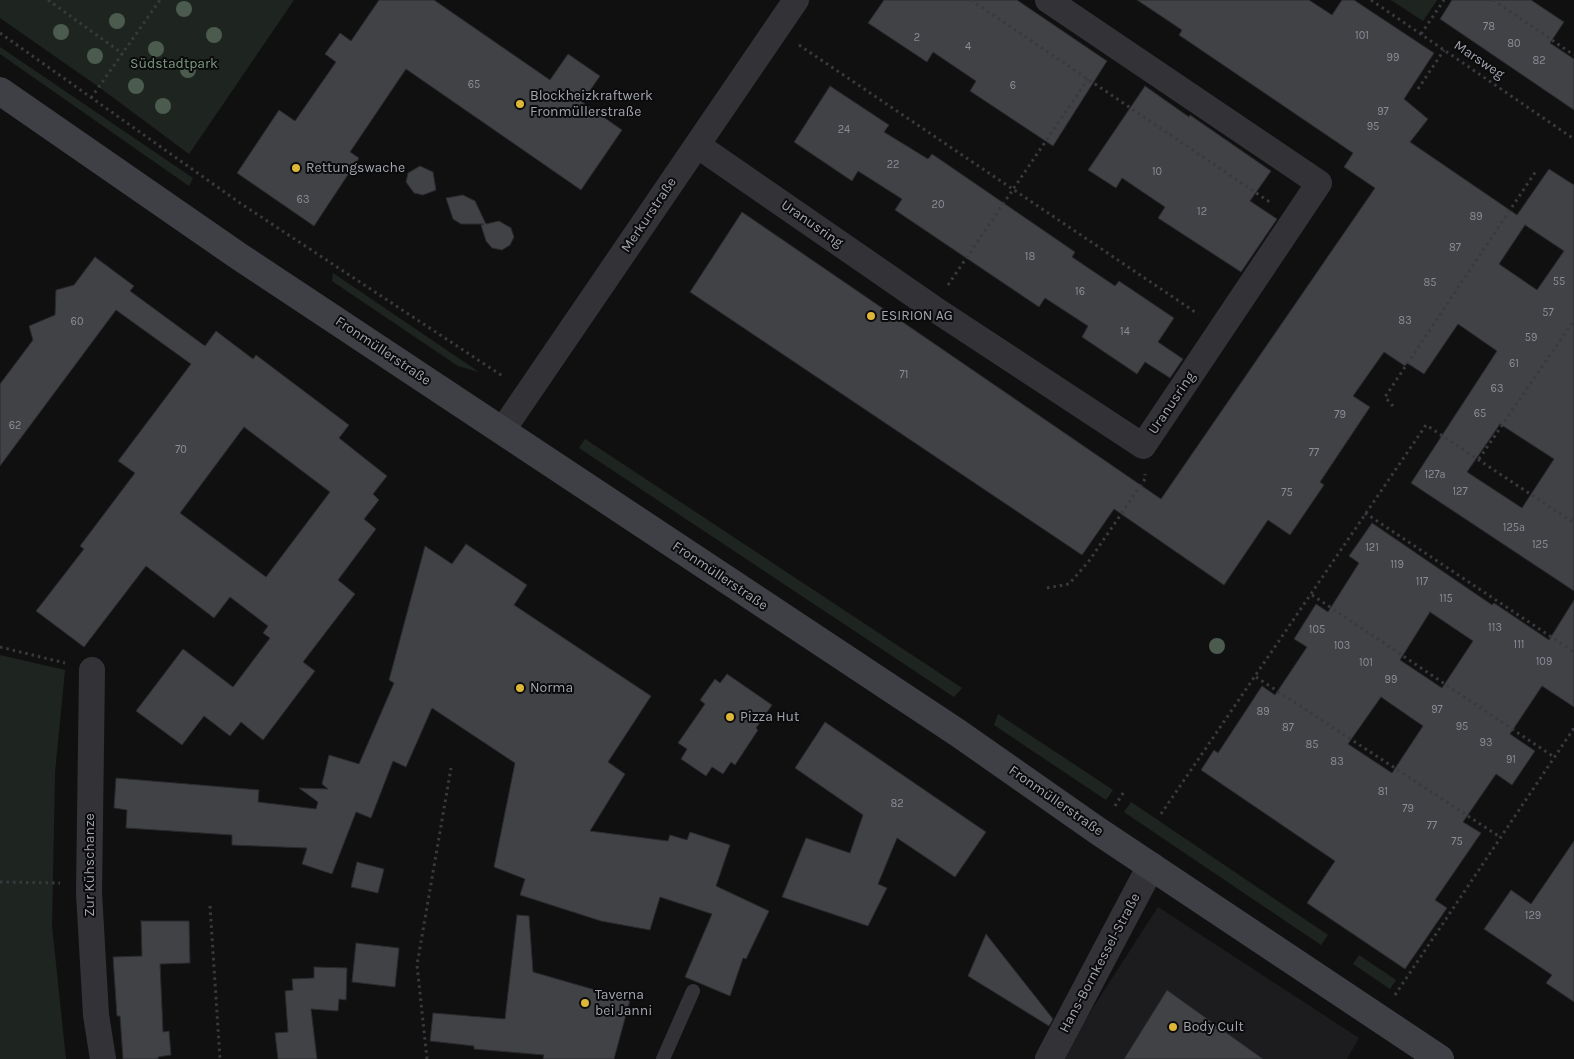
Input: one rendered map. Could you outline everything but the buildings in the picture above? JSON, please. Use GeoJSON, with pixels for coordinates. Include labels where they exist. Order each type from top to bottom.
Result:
{"type":"FeatureCollection","features":[{"type":"Feature","properties":{"kind":"main road","name":"Fronmüllerstraße"},"geometry":{"type":"LineString","coordinates":[[0,91],[237,254],[958,733],[1151,866],[1440,1059]]}},
{"type":"Feature","properties":{"kind":"street","name":"Merkurstraße"},"geometry":{"type":"LineString","coordinates":[[502,431],[796,0]]}},
{"type":"Feature","properties":{"kind":"street","name":"Uranusring"},"geometry":{"type":"LineString","coordinates":[[697,144],[933,308],[1143,446],[1318,184],[1048,0]]}},
{"type":"Feature","properties":{"kind":"street","name":"Zur Kühschanze"},"geometry":{"type":"LineString","coordinates":[[92,670],[89,884],[96,1015],[103,1059]]}},
{"type":"Feature","properties":{"kind":"street","name":"Hans-Bornkessel-Straße"},"geometry":{"type":"LineString","coordinates":[[1049,1059],[1151,866]]}},
{"type":"Feature","properties":{"kind":"lane"},"geometry":{"type":"LineString","coordinates":[[663,1059],[693,991]]}},
{"type":"Feature","properties":{"kind":"path"},"geometry":{"type":"LineString","coordinates":[[48,0],[123,54]]}},
{"type":"Feature","properties":{"kind":"path"},"geometry":{"type":"LineString","coordinates":[[91,98],[160,0]]}},
{"type":"Feature","properties":{"kind":"path"},"geometry":{"type":"LineString","coordinates":[[971,0],[1295,219]]}},
{"type":"Feature","properties":{"kind":"path","name":"Marsweg"},"geometry":{"type":"LineString","coordinates":[[1372,0],[1574,139]]}},
{"type":"Feature","properties":{"kind":"path"},"geometry":{"type":"LineString","coordinates":[[1421,34],[1444,0]]}},
{"type":"Feature","properties":{"kind":"path"},"geometry":{"type":"LineString","coordinates":[[1493,0],[1574,55]]}},
{"type":"Feature","properties":{"kind":"path"},"geometry":{"type":"LineString","coordinates":[[776,30],[1221,329]]}},
{"type":"Feature","properties":{"kind":"path"},"geometry":{"type":"LineString","coordinates":[[0,33],[240,203],[318,252],[527,392]]}},
{"type":"Feature","properties":{"kind":"path"},"geometry":{"type":"LineString","coordinates":[[1418,89],[1444,50]]}},
{"type":"Feature","properties":{"kind":"path"},"geometry":{"type":"LineString","coordinates":[[933,308],[1088,79]]}},
{"type":"Feature","properties":{"kind":"path"},"geometry":{"type":"LineString","coordinates":[[1393,406],[1385,397],[1536,171]]}},
{"type":"Feature","properties":{"kind":"path"},"geometry":{"type":"LineString","coordinates":[[1479,460],[1574,320]]}},
{"type":"Feature","properties":{"kind":"path"},"geometry":{"type":"LineString","coordinates":[[1161,814],[1426,425],[1573,522],[1574,517]]}},
{"type":"Feature","properties":{"kind":"path"},"geometry":{"type":"LineString","coordinates":[[1047,588],[1069,584],[1095,553],[1145,479],[1143,446]]}},
{"type":"Feature","properties":{"kind":"path"},"geometry":{"type":"LineString","coordinates":[[1365,514],[1574,652]]}},
{"type":"Feature","properties":{"kind":"path"},"geometry":{"type":"LineString","coordinates":[[1311,594],[1554,757]]}},
{"type":"Feature","properties":{"kind":"path"},"geometry":{"type":"LineString","coordinates":[[0,647],[92,670]]}},
{"type":"Feature","properties":{"kind":"path"},"geometry":{"type":"LineString","coordinates":[[1256,677],[1500,837]]}},
{"type":"Feature","properties":{"kind":"path"},"geometry":{"type":"LineString","coordinates":[[1379,1018],[1574,728]]}},
{"type":"Feature","properties":{"kind":"path"},"geometry":{"type":"LineString","coordinates":[[427,1059],[417,965],[451,768]]}},
{"type":"Feature","properties":{"kind":"path"},"geometry":{"type":"LineString","coordinates":[[0,882],[89,884]]}},
{"type":"Feature","properties":{"kind":"path"},"geometry":{"type":"LineString","coordinates":[[210,906],[220,1059]]}},
{"type":"Feature","properties":{"kind":"shaded area"},"geometry":{"type":"Polygon","coordinates":[[[1158,907],[1359,1038],[1347,1059],[1060,1059],[1158,907]]]}},
{"type":"Feature","properties":{"kind":"green space","name":"Südstadtpark"},"geometry":{"type":"Polygon","coordinates":[[[0,0],[294,0],[189,154],[99,87],[0,18],[0,0]]]}},
{"type":"Feature","properties":{"kind":"green space"},"geometry":{"type":"Polygon","coordinates":[[[1391,0],[1437,0],[1423,21],[1391,0]]]}},
{"type":"Feature","properties":{"kind":"green space"},"geometry":{"type":"Polygon","coordinates":[[[0,47],[193,178],[189,186],[0,54],[0,47]]]}},
{"type":"Feature","properties":{"kind":"green space"},"geometry":{"type":"Polygon","coordinates":[[[333,273],[479,372],[458,366],[332,281],[333,273]]]}},
{"type":"Feature","properties":{"kind":"green space"},"geometry":{"type":"Polygon","coordinates":[[[585,439],[962,688],[954,697],[579,448],[585,439]]]}},
{"type":"Feature","properties":{"kind":"green space"},"geometry":{"type":"Polygon","coordinates":[[[0,655],[65,670],[55,772],[52,926],[66,1059],[0,1059],[0,655]]]}},
{"type":"Feature","properties":{"kind":"green space"},"geometry":{"type":"Polygon","coordinates":[[[998,714],[1113,790],[1106,800],[994,725],[998,714]]]}},
{"type":"Feature","properties":{"kind":"green space"},"geometry":{"type":"Polygon","coordinates":[[[1131,802],[1328,935],[1321,945],[1124,812],[1131,802]]]}},
{"type":"Feature","properties":{"kind":"green space"},"geometry":{"type":"Polygon","coordinates":[[[1359,955],[1396,980],[1390,989],[1353,964],[1359,955]]]}},
{"type":"Feature","properties":{"kind":"place","name":"Blockheizkraftwerk Fronmüllerstraße"},"geometry":{"type":"Point","coordinates":[520,104]}},
{"type":"Feature","properties":{"kind":"place","name":"Rettungswache"},"geometry":{"type":"Point","coordinates":[296,168]}},
{"type":"Feature","properties":{"kind":"place","name":"ESIRION AG"},"geometry":{"type":"Point","coordinates":[871,316]}},
{"type":"Feature","properties":{"kind":"place","name":"Norma"},"geometry":{"type":"Point","coordinates":[520,688]}},
{"type":"Feature","properties":{"kind":"place","name":"Pizza Hut"},"geometry":{"type":"Point","coordinates":[730,717]}},
{"type":"Feature","properties":{"kind":"place","name":"Taverna bei Janni"},"geometry":{"type":"Point","coordinates":[585,1003]}},
{"type":"Feature","properties":{"kind":"place","name":"Body Cult"},"geometry":{"type":"Point","coordinates":[1173,1027]}}]}
